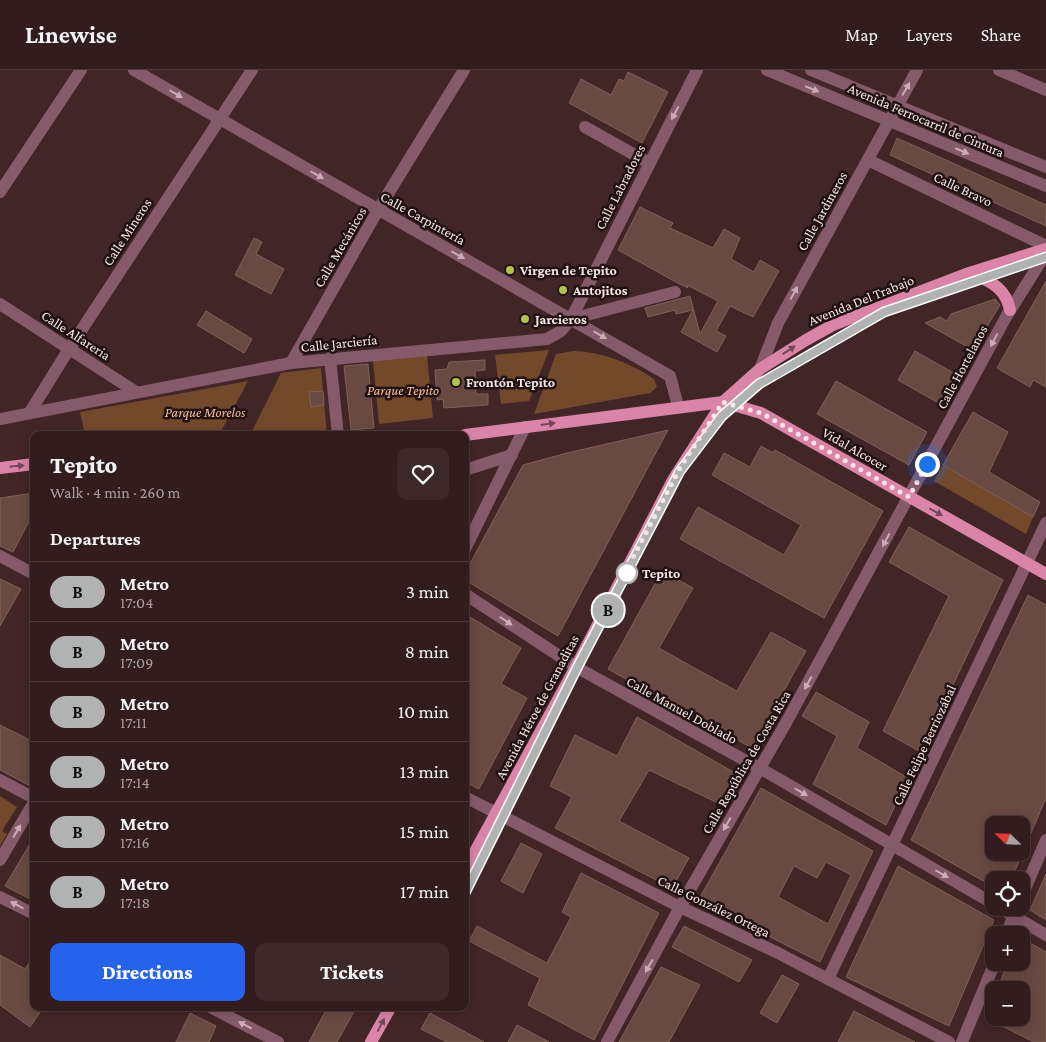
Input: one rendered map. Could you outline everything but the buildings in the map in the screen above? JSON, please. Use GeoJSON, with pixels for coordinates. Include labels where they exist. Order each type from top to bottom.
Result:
{"type":"FeatureCollection","features":[{"type":"Feature","properties":{"kind":"main road","name":"Avenida Del Trabajo"},"geometry":{"type":"LineString","coordinates":[[723,402],[760,369],[833,325],[1046,247]]}},
{"type":"Feature","properties":{"kind":"main road"},"geometry":{"type":"LineString","coordinates":[[972,273],[995,284],[1005,292],[1010,310]]}},
{"type":"Feature","properties":{"kind":"main road"},"geometry":{"type":"LineString","coordinates":[[469,434],[678,406],[723,402]]}},
{"type":"Feature","properties":{"kind":"main road","name":"Vidal Alcocer"},"geometry":{"type":"LineString","coordinates":[[723,402],[761,413],[1046,574]]}},
{"type":"Feature","properties":{"kind":"main road","name":"Avenida Héroe de Granaditas"},"geometry":{"type":"LineString","coordinates":[[469,863],[576,667],[673,480],[723,402]]}},
{"type":"Feature","properties":{"kind":"main road"},"geometry":{"type":"LineString","coordinates":[[0,468],[30,464]]}},
{"type":"Feature","properties":{"kind":"main road"},"geometry":{"type":"LineString","coordinates":[[372,1042],[388,1011]]}},
{"type":"Feature","properties":{"kind":"street"},"geometry":{"type":"LineString","coordinates":[[0,192],[81,70]]}},
{"type":"Feature","properties":{"kind":"street","name":"Calle Carpintería"},"geometry":{"type":"LineString","coordinates":[[134,70],[670,376],[678,406]]}},
{"type":"Feature","properties":{"kind":"street","name":"Calle Mineros"},"geometry":{"type":"LineString","coordinates":[[30,412],[68,349],[252,70]]}},
{"type":"Feature","properties":{"kind":"street","name":"Calle Mecánicos"},"geometry":{"type":"LineString","coordinates":[[291,363],[378,210],[464,70]]}},
{"type":"Feature","properties":{"kind":"street","name":"Calle Labradores"},"geometry":{"type":"LineString","coordinates":[[572,319],[648,163],[697,70]]}},
{"type":"Feature","properties":{"kind":"street","name":"Avenida Ferrocarril de Cintura"},"geometry":{"type":"LineString","coordinates":[[767,70],[1046,186]]}},
{"type":"Feature","properties":{"kind":"street","name":"Avenida Ferrocarril de Cintura"},"geometry":{"type":"LineString","coordinates":[[811,70],[1046,167]]}},
{"type":"Feature","properties":{"kind":"street","name":"Calle Jardineros"},"geometry":{"type":"LineString","coordinates":[[760,369],[778,323],[868,160],[896,105],[917,70]]}},
{"type":"Feature","properties":{"kind":"street"},"geometry":{"type":"LineString","coordinates":[[999,70],[1046,90]]}},
{"type":"Feature","properties":{"kind":"street"},"geometry":{"type":"LineString","coordinates":[[585,127],[648,163]]}},
{"type":"Feature","properties":{"kind":"street","name":"Calle Bravo"},"geometry":{"type":"LineString","coordinates":[[868,160],[1046,247]]}},
{"type":"Feature","properties":{"kind":"street","name":"Calle Hortelanos"},"geometry":{"type":"LineString","coordinates":[[909,497],[1010,310],[1046,253]]}},
{"type":"Feature","properties":{"kind":"street","name":"Calle Jarciería"},"geometry":{"type":"LineString","coordinates":[[0,419],[291,363],[547,339],[561,331],[572,319],[675,292]]}},
{"type":"Feature","properties":{"kind":"street","name":"Calle Alfareria"},"geometry":{"type":"LineString","coordinates":[[0,304],[136,392]]}},
{"type":"Feature","properties":{"kind":"street"},"geometry":{"type":"LineString","coordinates":[[330,358],[338,431]]}},
{"type":"Feature","properties":{"kind":"street"},"geometry":{"type":"LineString","coordinates":[[469,541],[525,427]]}},
{"type":"Feature","properties":{"kind":"street"},"geometry":{"type":"LineString","coordinates":[[469,469],[512,455]]}},
{"type":"Feature","properties":{"kind":"street","name":"Calle República de Costa Rica"},"geometry":{"type":"LineString","coordinates":[[607,1042],[680,907],[787,721],[909,497]]}},
{"type":"Feature","properties":{"kind":"street","name":"Calle Felipe Berriozábal"},"geometry":{"type":"LineString","coordinates":[[828,979],[1046,523]]}},
{"type":"Feature","properties":{"kind":"street"},"geometry":{"type":"LineString","coordinates":[[0,556],[30,572]]}},
{"type":"Feature","properties":{"kind":"street","name":"Calle Manuel Doblado"},"geometry":{"type":"LineString","coordinates":[[469,597],[576,667],[985,899]]}},
{"type":"Feature","properties":{"kind":"street"},"geometry":{"type":"LineString","coordinates":[[0,780],[30,796]]}},
{"type":"Feature","properties":{"kind":"street","name":"Calle González Ortega"},"geometry":{"type":"LineString","coordinates":[[469,799],[680,907],[828,979],[949,1042]]}},
{"type":"Feature","properties":{"kind":"street"},"geometry":{"type":"LineString","coordinates":[[0,860],[30,809]]}},
{"type":"Feature","properties":{"kind":"street"},"geometry":{"type":"LineString","coordinates":[[1030,877],[1046,840]]}},
{"type":"Feature","properties":{"kind":"street"},"geometry":{"type":"LineString","coordinates":[[0,897],[30,912]]}},
{"type":"Feature","properties":{"kind":"street"},"geometry":{"type":"LineString","coordinates":[[1020,916],[1046,935]]}},
{"type":"Feature","properties":{"kind":"street"},"geometry":{"type":"LineString","coordinates":[[962,1042],[991,971]]}},
{"type":"Feature","properties":{"kind":"street"},"geometry":{"type":"LineString","coordinates":[[218,1011],[278,1042]]}},
{"type":"Feature","properties":{"kind":"green space"},"geometry":{"type":"Polygon","coordinates":[[[549,350],[529,401],[501,404],[495,355],[549,350]]]}},
{"type":"Feature","properties":{"kind":"green space"},"geometry":{"type":"Polygon","coordinates":[[[574,351],[606,356],[626,363],[654,379],[657,387],[650,393],[534,414],[556,354],[574,351]]]}},
{"type":"Feature","properties":{"kind":"green space","name":"Parque Tepito"},"geometry":{"type":"Polygon","coordinates":[[[427,355],[433,418],[379,424],[373,361],[427,355]]]}},
{"type":"Feature","properties":{"kind":"green space","name":"Parque Morelos"},"geometry":{"type":"Polygon","coordinates":[[[321,368],[327,431],[252,431],[281,373],[321,368]]]}},
{"type":"Feature","properties":{"kind":"green space","name":"Parque Morelos"},"geometry":{"type":"Polygon","coordinates":[[[248,381],[221,431],[84,431],[80,412],[248,381]]]}},
{"type":"Feature","properties":{"kind":"green space"},"geometry":{"type":"Polygon","coordinates":[[[943,465],[1033,517],[1026,534],[934,481],[943,465]]]}},
{"type":"Feature","properties":{"kind":"green space"},"geometry":{"type":"Polygon","coordinates":[[[0,796],[17,807],[2,831],[7,834],[0,846],[0,796]]]}},
{"type":"Feature","properties":{"kind":"metro line","name":"B"},"geometry":{"type":"LineString","coordinates":[[469,885],[578,666],[680,471],[722,416],[759,384],[807,354],[884,312],[1046,257]]}},
{"type":"Feature","properties":{"kind":"place","name":"Virgen de Tepito"},"geometry":{"type":"Point","coordinates":[510,270]}},
{"type":"Feature","properties":{"kind":"place","name":"Antojitos"},"geometry":{"type":"Point","coordinates":[563,290]}},
{"type":"Feature","properties":{"kind":"place","name":"Jarcieros"},"geometry":{"type":"Point","coordinates":[525,319]}},
{"type":"Feature","properties":{"kind":"place","name":"Frontón Tepito"},"geometry":{"type":"Point","coordinates":[456,382]}},
{"type":"Feature","properties":{"kind":"place","name":"Tepito"},"geometry":{"type":"Point","coordinates":[627,573]}},
{"type":"Feature","properties":{"kind":"route"},"geometry":{"type":"LineString","coordinates":[[627,573],[629,565],[673,480],[723,402],[761,413],[909,497],[927,464]]}}]}
